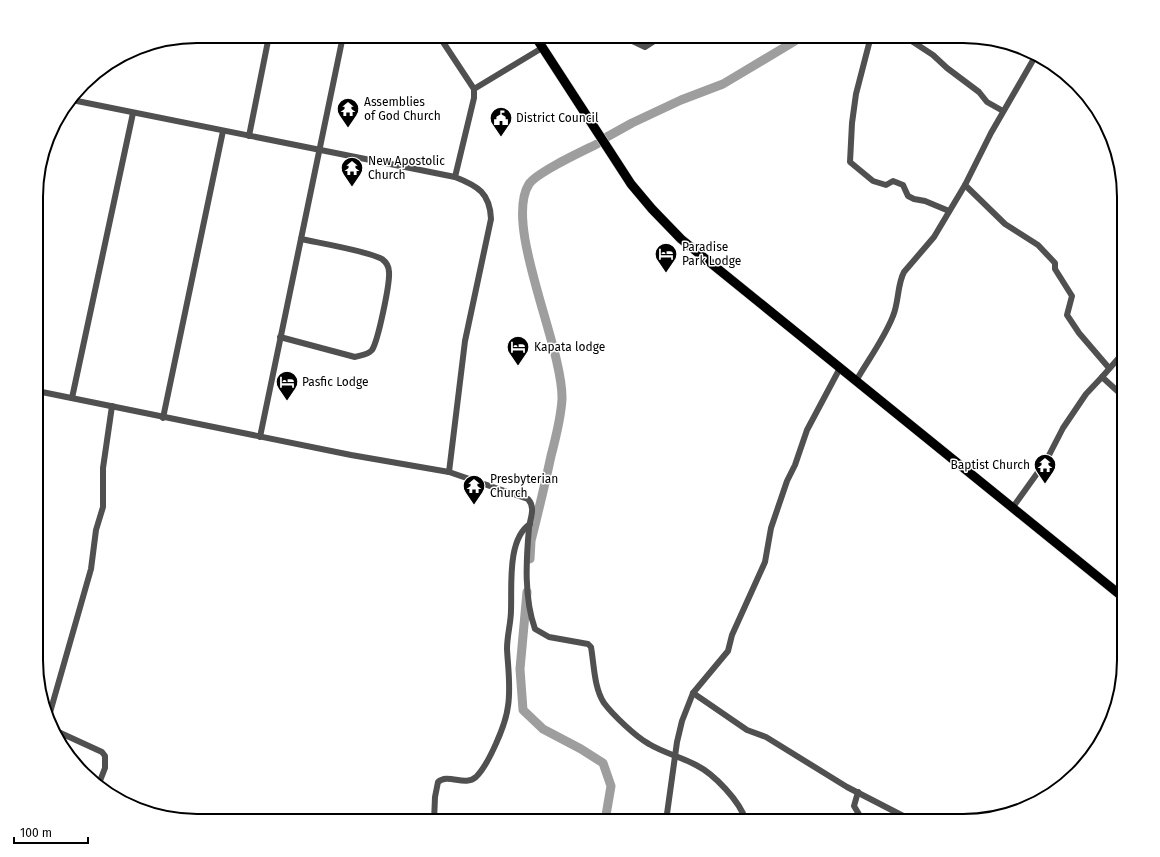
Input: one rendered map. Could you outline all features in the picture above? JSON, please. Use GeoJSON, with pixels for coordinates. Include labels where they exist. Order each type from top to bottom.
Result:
{"type":"FeatureCollection","features":[{"type":"Feature","properties":{"kind":"highway"},"geometry":{"type":"LineString","coordinates":[[539,43],[631,184],[652,209],[681,239],[1117,592]]}},
{"type":"Feature","properties":{"kind":"street"},"geometry":{"type":"LineString","coordinates":[[249,136],[268,43]]}},
{"type":"Feature","properties":{"kind":"street"},"geometry":{"type":"LineString","coordinates":[[260,437],[318,150],[341,43]]}},
{"type":"Feature","properties":{"kind":"street"},"geometry":{"type":"LineString","coordinates":[[444,43],[474,89],[474,98],[456,177]]}},
{"type":"Feature","properties":{"kind":"street"},"geometry":{"type":"LineString","coordinates":[[637,43],[645,47],[651,43]]}},
{"type":"Feature","properties":{"kind":"street"},"geometry":{"type":"LineString","coordinates":[[869,43],[856,94],[852,122],[850,162],[873,181],[886,185],[893,181],[903,185],[908,196],[949,211]]}},
{"type":"Feature","properties":{"kind":"street"},"geometry":{"type":"LineString","coordinates":[[915,43],[933,55],[947,68],[979,92],[987,102],[1003,111]]}},
{"type":"Feature","properties":{"kind":"street"},"geometry":{"type":"LineString","coordinates":[[474,89],[542,48]]}},
{"type":"Feature","properties":{"kind":"street"},"geometry":{"type":"LineString","coordinates":[[856,381],[892,318],[898,302],[901,278],[904,272],[934,237],[965,185],[1003,111],[1033,60]]}},
{"type":"Feature","properties":{"kind":"street"},"geometry":{"type":"LineString","coordinates":[[77,101],[456,177],[483,192],[491,207],[491,219],[466,341],[449,472]]}},
{"type":"Feature","properties":{"kind":"street"},"geometry":{"type":"LineString","coordinates":[[72,398],[133,113]]}},
{"type":"Feature","properties":{"kind":"street"},"geometry":{"type":"LineString","coordinates":[[163,418],[223,131]]}},
{"type":"Feature","properties":{"kind":"street"},"geometry":{"type":"LineString","coordinates":[[965,185],[1004,224],[1038,245],[1055,263],[1055,270],[1072,296],[1068,315],[1079,333],[1109,368]]}},
{"type":"Feature","properties":{"kind":"street"},"geometry":{"type":"LineString","coordinates":[[280,337],[355,357],[366,354],[372,349],[382,317],[389,280],[389,270],[387,264],[382,259],[368,254],[301,239]]}},
{"type":"Feature","properties":{"kind":"street"},"geometry":{"type":"LineString","coordinates":[[1013,507],[1046,461],[1063,428],[1086,394],[1117,359]]}},
{"type":"Feature","properties":{"kind":"street"},"geometry":{"type":"LineString","coordinates":[[667,814],[674,756],[682,722],[693,693],[728,652],[732,635],[765,562],[771,528],[787,481],[795,465],[810,423],[840,368]]}},
{"type":"Feature","properties":{"kind":"street"},"geometry":{"type":"LineString","coordinates":[[1102,377],[1117,391]]}},
{"type":"Feature","properties":{"kind":"street"},"geometry":{"type":"LineString","coordinates":[[43,392],[163,418],[449,472],[528,499],[532,509],[527,566],[529,600],[535,629],[549,637],[588,644],[591,646],[598,685],[604,703],[644,741],[674,756],[695,764],[711,775],[736,801],[743,814]]}},
{"type":"Feature","properties":{"kind":"street"},"geometry":{"type":"LineString","coordinates":[[51,709],[91,569],[96,530],[103,507],[103,468],[112,406]]}},
{"type":"Feature","properties":{"kind":"street"},"geometry":{"type":"LineString","coordinates":[[434,814],[435,797],[438,782],[446,779],[465,781],[475,778],[496,746],[499,738],[508,705],[507,648],[511,616],[510,592],[512,567],[523,528],[530,524]]}},
{"type":"Feature","properties":{"kind":"street"},"geometry":{"type":"LineString","coordinates":[[693,693],[747,730],[757,732],[786,748],[839,782],[900,814]]}},
{"type":"Feature","properties":{"kind":"street"},"geometry":{"type":"LineString","coordinates":[[62,734],[89,746],[105,756],[104,768],[100,780]]}},
{"type":"Feature","properties":{"kind":"street"},"geometry":{"type":"LineString","coordinates":[[858,792],[854,806],[859,814]]}},
{"type":"Feature","properties":{"kind":"waterway"},"geometry":{"type":"LineString","coordinates":[[605,138],[632,123],[681,100],[723,84],[792,43]]}},
{"type":"Feature","properties":{"kind":"waterway"},"geometry":{"type":"LineString","coordinates":[[530,559],[531,541],[558,428],[562,399],[560,376],[554,349],[528,256],[523,227],[523,203],[529,184],[534,179],[561,162],[597,144]]}},
{"type":"Feature","properties":{"kind":"waterway"},"geometry":{"type":"LineString","coordinates":[[527,592],[520,669],[523,710],[543,729],[581,749],[603,763],[611,786],[606,814]]}},
{"type":"Feature","properties":{"kind":"place","name":"Assemblies of God Church"},"geometry":{"type":"Point","coordinates":[348,128]}},
{"type":"Feature","properties":{"kind":"place","name":"District Council"},"geometry":{"type":"Point","coordinates":[501,138]}},
{"type":"Feature","properties":{"kind":"place","name":"New Apostolic Church"},"geometry":{"type":"Point","coordinates":[352,188]}},
{"type":"Feature","properties":{"kind":"place","name":"Paradise Park Lodge"},"geometry":{"type":"Point","coordinates":[666,274]}},
{"type":"Feature","properties":{"kind":"place","name":"Kapata lodge"},"geometry":{"type":"Point","coordinates":[518,366]}},
{"type":"Feature","properties":{"kind":"place","name":"Pasfic Lodge"},"geometry":{"type":"Point","coordinates":[287,402]}},
{"type":"Feature","properties":{"kind":"place","name":"Baptist Church"},"geometry":{"type":"Point","coordinates":[1045,484]}},
{"type":"Feature","properties":{"kind":"place","name":"Presbyterian Church"},"geometry":{"type":"Point","coordinates":[474,506]}}]}
